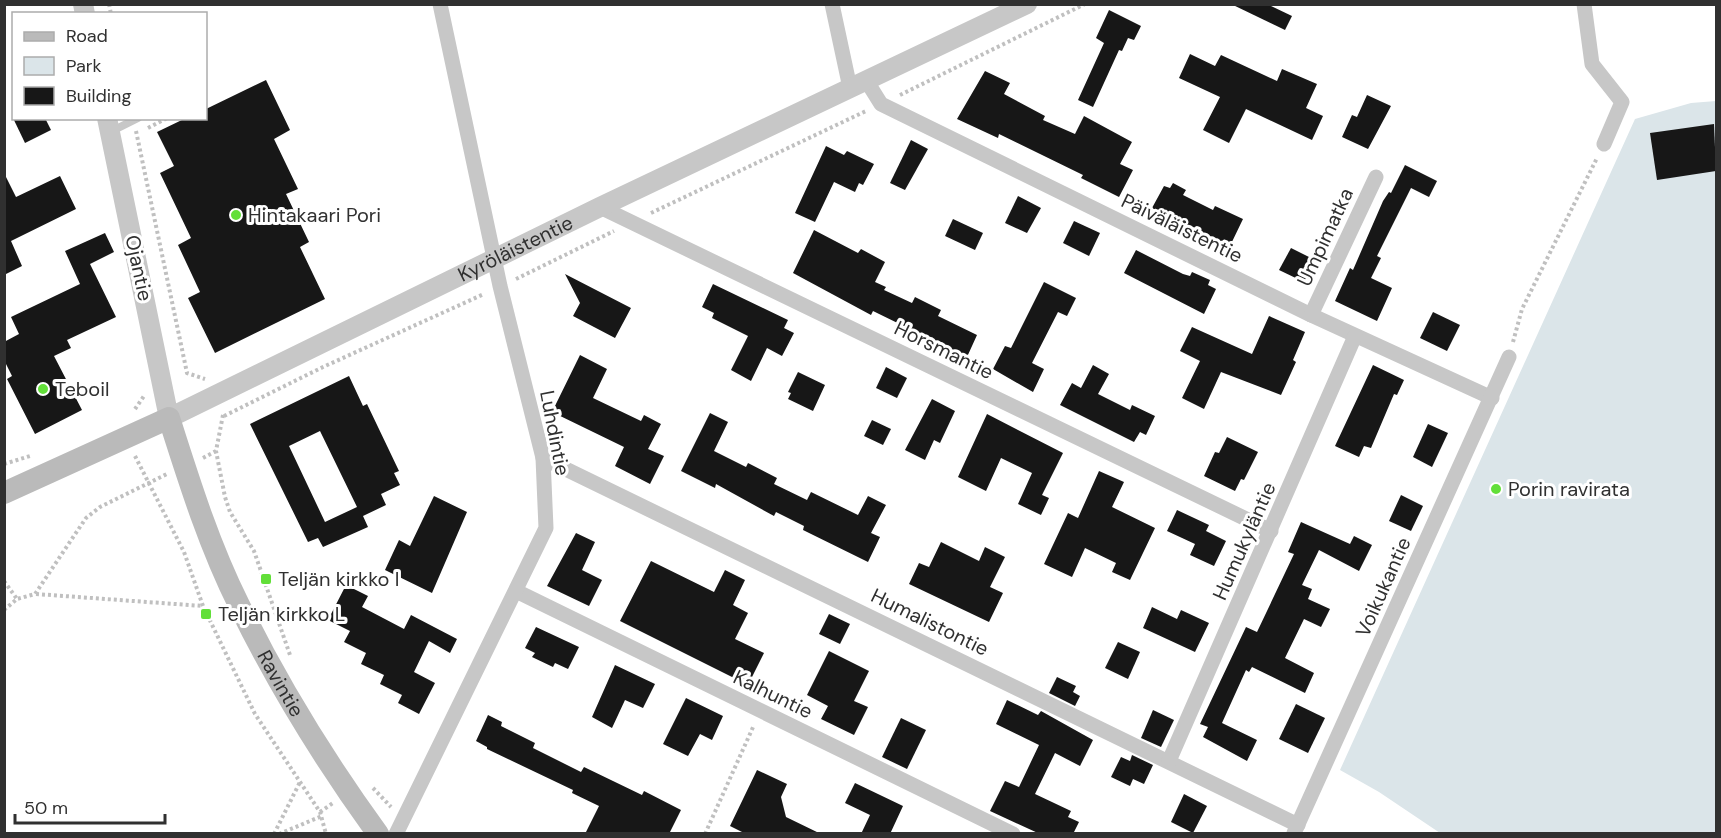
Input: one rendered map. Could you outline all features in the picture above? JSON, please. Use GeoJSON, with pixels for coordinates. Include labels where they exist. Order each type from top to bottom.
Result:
{"type":"FeatureCollection","features":[{"type":"Feature","properties":{"kind":"main road","name":"Ravintie"},"geometry":{"type":"LineString","coordinates":[[169,417],[212,544],[238,603],[316,744],[378,834]]}},
{"type":"Feature","properties":{"kind":"main road","name":"Kyröläistentie"},"geometry":{"type":"LineString","coordinates":[[4,493],[169,417]]}},
{"type":"Feature","properties":{"kind":"street"},"geometry":{"type":"LineString","coordinates":[[832,4],[858,84],[881,104]]}},
{"type":"Feature","properties":{"kind":"street","name":"Kyröläistentie"},"geometry":{"type":"LineString","coordinates":[[169,417],[496,260],[600,207],[1027,4]]}},
{"type":"Feature","properties":{"kind":"street"},"geometry":{"type":"LineString","coordinates":[[1584,4],[1592,64],[1622,102],[1604,144]]}},
{"type":"Feature","properties":{"kind":"street","name":"Luhdintie"},"geometry":{"type":"LineString","coordinates":[[396,834],[546,528],[543,458],[500,286],[444,8]]}},
{"type":"Feature","properties":{"kind":"street","name":"Päiväläistentie"},"geometry":{"type":"LineString","coordinates":[[881,104],[1311,315],[1491,398]]}},
{"type":"Feature","properties":{"kind":"street","name":"Ojantie"},"geometry":{"type":"LineString","coordinates":[[109,125],[169,417]]}},
{"type":"Feature","properties":{"kind":"street","name":"Umpimatka"},"geometry":{"type":"LineString","coordinates":[[1311,315],[1376,177]]}},
{"type":"Feature","properties":{"kind":"street","name":"Horsmantie"},"geometry":{"type":"LineString","coordinates":[[600,207],[1271,531]]}},
{"type":"Feature","properties":{"kind":"street","name":"Humukyläntie"},"geometry":{"type":"LineString","coordinates":[[1169,761],[1355,336]]}},
{"type":"Feature","properties":{"kind":"street","name":"Voikukantie"},"geometry":{"type":"LineString","coordinates":[[1296,829],[1509,357]]}},
{"type":"Feature","properties":{"kind":"street","name":"Humalistontie"},"geometry":{"type":"LineString","coordinates":[[543,458],[1169,761],[1296,829]]}},
{"type":"Feature","properties":{"kind":"street","name":"Kalhuntie"},"geometry":{"type":"LineString","coordinates":[[516,591],[1013,834]]}},
{"type":"Feature","properties":{"kind":"lane"},"geometry":{"type":"LineString","coordinates":[[109,125],[132,120]]}},
{"type":"Feature","properties":{"kind":"path"},"geometry":{"type":"LineString","coordinates":[[224,416],[322,367],[500,286],[881,104],[1085,4]]}},
{"type":"Feature","properties":{"kind":"path"},"geometry":{"type":"LineString","coordinates":[[136,120],[187,373],[206,380],[224,416],[216,452],[230,512],[254,550],[291,657]]}},
{"type":"Feature","properties":{"kind":"path"},"geometry":{"type":"LineString","coordinates":[[137,133],[163,120]]}},
{"type":"Feature","properties":{"kind":"path"},"geometry":{"type":"LineString","coordinates":[[1509,357],[1522,309],[1604,144]]}},
{"type":"Feature","properties":{"kind":"path"},"geometry":{"type":"LineString","coordinates":[[128,415],[140,405],[147,391]]}},
{"type":"Feature","properties":{"kind":"path"},"geometry":{"type":"LineString","coordinates":[[35,594],[86,518],[100,507],[216,452]]}},
{"type":"Feature","properties":{"kind":"path"},"geometry":{"type":"LineString","coordinates":[[4,464],[36,454]]}},
{"type":"Feature","properties":{"kind":"path"},"geometry":{"type":"LineString","coordinates":[[148,483],[184,552],[203,606],[255,714],[321,816],[326,834]]}},
{"type":"Feature","properties":{"kind":"path"},"geometry":{"type":"LineString","coordinates":[[4,581],[17,599]]}},
{"type":"Feature","properties":{"kind":"path"},"geometry":{"type":"LineString","coordinates":[[4,610],[17,599],[35,594],[203,606]]}},
{"type":"Feature","properties":{"kind":"path"},"geometry":{"type":"LineString","coordinates":[[705,834],[761,711]]}},
{"type":"Feature","properties":{"kind":"path"},"geometry":{"type":"LineString","coordinates":[[366,781],[403,819]]}},
{"type":"Feature","properties":{"kind":"path"},"geometry":{"type":"LineString","coordinates":[[274,834],[300,782]]}},
{"type":"Feature","properties":{"kind":"path"},"geometry":{"type":"LineString","coordinates":[[279,834],[321,816]]}},
{"type":"Feature","properties":{"kind":"green space"},"geometry":{"type":"Polygon","coordinates":[[[1716,101],[1716,833],[1440,833],[1379,792],[1340,770],[1635,119],[1691,103],[1716,101]]]}},
{"type":"Feature","properties":{"kind":"building"},"geometry":{"type":"Polygon","coordinates":[[[1231,4],[1267,4],[1292,16],[1285,30],[1231,4]]]}},
{"type":"Feature","properties":{"kind":"building"},"geometry":{"type":"Polygon","coordinates":[[[1109,10],[1141,26],[1134,40],[1128,38],[1122,51],[1119,50],[1093,107],[1078,100],[1104,43],[1096,38],[1109,10]]]}},
{"type":"Feature","properties":{"kind":"building"},"geometry":{"type":"Polygon","coordinates":[[[1190,54],[1215,66],[1221,55],[1277,81],[1282,69],[1317,84],[1306,108],[1323,116],[1312,140],[1246,109],[1229,143],[1203,130],[1220,97],[1179,78],[1190,54]]]}},
{"type":"Feature","properties":{"kind":"building"},"geometry":{"type":"Polygon","coordinates":[[[985,71],[1010,83],[1004,94],[1045,116],[1043,120],[1075,134],[1084,116],[1132,142],[1120,164],[1133,170],[1119,197],[1081,178],[1083,175],[999,134],[998,138],[957,119],[985,71]]]}},
{"type":"Feature","properties":{"kind":"building"},"geometry":{"type":"Polygon","coordinates":[[[266,80],[290,130],[274,139],[298,189],[286,194],[309,242],[300,247],[325,299],[215,353],[188,298],[200,292],[178,245],[191,238],[160,173],[174,166],[157,132],[182,120],[207,120],[207,109],[266,80]]]}},
{"type":"Feature","properties":{"kind":"building"},"geometry":{"type":"Polygon","coordinates":[[[1367,95],[1391,106],[1368,149],[1342,137],[1352,115],[1357,117],[1367,95]]]}},
{"type":"Feature","properties":{"kind":"building"},"geometry":{"type":"Polygon","coordinates":[[[14,120],[46,120],[51,130],[25,143],[14,120]]]}},
{"type":"Feature","properties":{"kind":"building"},"geometry":{"type":"Polygon","coordinates":[[[1714,124],[1716,171],[1657,180],[1650,133],[1714,124]]]}},
{"type":"Feature","properties":{"kind":"building"},"geometry":{"type":"Polygon","coordinates":[[[911,140],[928,149],[905,190],[890,183],[911,140]]]}},
{"type":"Feature","properties":{"kind":"building"},"geometry":{"type":"Polygon","coordinates":[[[826,146],[844,155],[847,151],[874,164],[863,185],[859,183],[855,192],[834,182],[815,222],[795,213],[826,146]]]}},
{"type":"Feature","properties":{"kind":"building"},"geometry":{"type":"Polygon","coordinates":[[[1405,165],[1437,181],[1429,197],[1411,188],[1377,256],[1381,258],[1371,278],[1392,288],[1377,321],[1335,301],[1350,268],[1353,270],[1383,201],[1389,192],[1391,193],[1405,165]]]}},
{"type":"Feature","properties":{"kind":"building"},"geometry":{"type":"Polygon","coordinates":[[[4,173],[16,197],[60,176],[76,209],[11,241],[22,266],[4,275],[4,173]]]}},
{"type":"Feature","properties":{"kind":"building"},"geometry":{"type":"Polygon","coordinates":[[[1173,183],[1186,190],[1183,195],[1213,210],[1215,206],[1243,219],[1230,246],[1152,208],[1164,186],[1170,188],[1173,183]]]}},
{"type":"Feature","properties":{"kind":"building"},"geometry":{"type":"Polygon","coordinates":[[[1018,196],[1041,208],[1027,233],[1005,223],[1018,196]]]}},
{"type":"Feature","properties":{"kind":"building"},"geometry":{"type":"Polygon","coordinates":[[[953,219],[983,233],[975,250],[945,236],[953,219]]]}},
{"type":"Feature","properties":{"kind":"building"},"geometry":{"type":"Polygon","coordinates":[[[1074,221],[1100,233],[1089,256],[1063,243],[1074,221]]]}},
{"type":"Feature","properties":{"kind":"building"},"geometry":{"type":"Polygon","coordinates":[[[814,230],[858,253],[861,249],[885,262],[875,282],[886,287],[884,290],[912,303],[915,297],[941,310],[938,316],[977,335],[967,357],[873,311],[871,315],[793,273],[814,230]]]}},
{"type":"Feature","properties":{"kind":"building"},"geometry":{"type":"Polygon","coordinates":[[[105,233],[114,252],[90,264],[116,317],[67,340],[71,348],[54,356],[82,410],[35,434],[7,379],[12,376],[4,360],[4,342],[19,334],[11,317],[80,284],[65,251],[105,233]]]}},
{"type":"Feature","properties":{"kind":"building"},"geometry":{"type":"Polygon","coordinates":[[[1291,248],[1315,260],[1304,282],[1279,270],[1291,248]]]}},
{"type":"Feature","properties":{"kind":"building"},"geometry":{"type":"Polygon","coordinates":[[[1136,250],[1183,274],[1190,276],[1192,272],[1210,280],[1208,285],[1216,289],[1204,314],[1124,273],[1136,250]]]}},
{"type":"Feature","properties":{"kind":"building"},"geometry":{"type":"Polygon","coordinates":[[[565,274],[631,308],[615,338],[573,316],[580,303],[565,274]]]}},
{"type":"Feature","properties":{"kind":"building"},"geometry":{"type":"Polygon","coordinates":[[[1044,282],[1076,298],[1067,316],[1058,312],[1032,363],[1044,369],[1033,392],[993,369],[1005,346],[1011,348],[1044,282]]]}},
{"type":"Feature","properties":{"kind":"building"},"geometry":{"type":"Polygon","coordinates":[[[713,284],[788,320],[784,328],[794,333],[782,356],[767,348],[751,381],[731,370],[748,336],[712,318],[714,313],[702,307],[713,284]]]}},
{"type":"Feature","properties":{"kind":"building"},"geometry":{"type":"Polygon","coordinates":[[[1433,312],[1460,325],[1447,351],[1420,338],[1433,312]]]}},
{"type":"Feature","properties":{"kind":"building"},"geometry":{"type":"Polygon","coordinates":[[[1269,316],[1305,332],[1293,360],[1296,362],[1281,395],[1221,372],[1204,409],[1182,398],[1200,361],[1180,351],[1192,327],[1252,354],[1269,316]]]}},
{"type":"Feature","properties":{"kind":"building"},"geometry":{"type":"Polygon","coordinates":[[[580,355],[607,369],[593,398],[641,421],[644,415],[661,424],[648,449],[664,456],[650,484],[615,466],[624,447],[552,412],[580,355]]]}},
{"type":"Feature","properties":{"kind":"building"},"geometry":{"type":"Polygon","coordinates":[[[1093,365],[1109,374],[1098,394],[1130,410],[1132,405],[1155,416],[1146,435],[1140,432],[1134,442],[1060,405],[1072,383],[1081,388],[1093,365]]]}},
{"type":"Feature","properties":{"kind":"building"},"geometry":{"type":"Polygon","coordinates":[[[1373,365],[1404,380],[1397,395],[1394,394],[1371,448],[1364,446],[1359,457],[1335,446],[1373,365]]]}},
{"type":"Feature","properties":{"kind":"building"},"geometry":{"type":"Polygon","coordinates":[[[886,367],[907,378],[897,398],[876,388],[886,367]]]}},
{"type":"Feature","properties":{"kind":"building"},"geometry":{"type":"Polygon","coordinates":[[[798,372],[825,385],[813,411],[788,399],[791,393],[788,392],[798,372]]]}},
{"type":"Feature","properties":{"kind":"building"},"geometry":{"type":"Polygon","coordinates":[[[349,376],[363,406],[367,404],[399,471],[394,473],[400,485],[381,494],[386,505],[363,516],[368,527],[323,547],[318,538],[308,542],[250,424],[349,376]],[[320,431],[289,446],[325,522],[357,507],[320,431]]]}},
{"type":"Feature","properties":{"kind":"building"},"geometry":{"type":"Polygon","coordinates":[[[932,399],[955,411],[940,443],[934,440],[925,460],[905,450],[932,399]]]}},
{"type":"Feature","properties":{"kind":"building"},"geometry":{"type":"Polygon","coordinates":[[[710,413],[728,422],[714,451],[746,467],[748,463],[777,478],[774,484],[807,500],[811,492],[858,515],[868,496],[886,505],[871,533],[880,537],[868,562],[803,530],[804,526],[776,512],[774,516],[716,484],[715,488],[681,471],[710,413]]]}},
{"type":"Feature","properties":{"kind":"building"},"geometry":{"type":"Polygon","coordinates":[[[987,414],[1063,453],[1042,495],[1049,498],[1041,515],[1018,504],[1032,473],[1001,458],[986,491],[958,477],[987,414]]]}},
{"type":"Feature","properties":{"kind":"building"},"geometry":{"type":"Polygon","coordinates":[[[872,420],[891,429],[883,445],[864,436],[872,420]]]}},
{"type":"Feature","properties":{"kind":"building"},"geometry":{"type":"Polygon","coordinates":[[[1428,424],[1448,433],[1432,467],[1413,457],[1428,424]]]}},
{"type":"Feature","properties":{"kind":"building"},"geometry":{"type":"Polygon","coordinates":[[[1227,437],[1258,452],[1244,480],[1241,479],[1235,491],[1204,476],[1215,452],[1219,453],[1227,437]]]}},
{"type":"Feature","properties":{"kind":"building"},"geometry":{"type":"Polygon","coordinates":[[[1099,471],[1124,482],[1112,507],[1155,528],[1130,580],[1112,572],[1116,563],[1085,548],[1072,577],[1044,564],[1068,513],[1078,518],[1099,471]]]}},
{"type":"Feature","properties":{"kind":"building"},"geometry":{"type":"Polygon","coordinates":[[[1401,495],[1423,506],[1411,531],[1389,521],[1401,495]]]}},
{"type":"Feature","properties":{"kind":"building"},"geometry":{"type":"Polygon","coordinates":[[[434,496],[467,512],[432,593],[385,570],[399,540],[410,546],[434,496]]]}},
{"type":"Feature","properties":{"kind":"building"},"geometry":{"type":"Polygon","coordinates":[[[1177,510],[1209,525],[1206,531],[1226,541],[1214,566],[1190,555],[1195,544],[1167,531],[1177,510]]]}},
{"type":"Feature","properties":{"kind":"building"},"geometry":{"type":"Polygon","coordinates":[[[1301,522],[1350,544],[1354,536],[1372,545],[1359,571],[1319,550],[1302,585],[1312,589],[1308,599],[1330,609],[1321,627],[1304,619],[1285,658],[1314,673],[1305,693],[1252,667],[1249,672],[1246,670],[1222,723],[1257,740],[1247,761],[1203,737],[1208,727],[1200,724],[1246,627],[1257,632],[1294,554],[1288,552],[1301,522]]]}},
{"type":"Feature","properties":{"kind":"building"},"geometry":{"type":"Polygon","coordinates":[[[576,533],[595,542],[582,570],[602,580],[589,606],[547,586],[576,533]]]}},
{"type":"Feature","properties":{"kind":"building"},"geometry":{"type":"Polygon","coordinates":[[[941,542],[979,561],[985,547],[1005,557],[990,587],[1003,593],[989,622],[909,584],[919,563],[929,567],[941,542]]]}},
{"type":"Feature","properties":{"kind":"building"},"geometry":{"type":"Polygon","coordinates":[[[651,561],[714,592],[725,570],[745,580],[733,605],[748,613],[735,639],[764,653],[748,685],[620,621],[651,561]]]}},
{"type":"Feature","properties":{"kind":"building"},"geometry":{"type":"Polygon","coordinates":[[[346,585],[368,596],[362,607],[404,629],[411,615],[457,639],[450,653],[429,641],[414,672],[435,683],[419,714],[398,703],[402,695],[380,684],[384,675],[361,664],[366,653],[344,642],[350,631],[328,620],[346,585]]]}},
{"type":"Feature","properties":{"kind":"building"},"geometry":{"type":"Polygon","coordinates":[[[1152,607],[1177,619],[1181,610],[1209,623],[1195,652],[1143,628],[1152,607]]]}},
{"type":"Feature","properties":{"kind":"building"},"geometry":{"type":"Polygon","coordinates":[[[829,614],[850,624],[840,644],[819,634],[829,614]]]}},
{"type":"Feature","properties":{"kind":"building"},"geometry":{"type":"Polygon","coordinates":[[[536,627],[579,647],[568,669],[555,663],[553,667],[532,657],[535,653],[525,648],[536,627]]]}},
{"type":"Feature","properties":{"kind":"building"},"geometry":{"type":"Polygon","coordinates":[[[1118,642],[1140,652],[1128,679],[1105,668],[1118,642]]]}},
{"type":"Feature","properties":{"kind":"building"},"geometry":{"type":"Polygon","coordinates":[[[829,651],[869,671],[854,701],[868,707],[854,735],[821,719],[828,706],[807,695],[829,651]]]}},
{"type":"Feature","properties":{"kind":"building"},"geometry":{"type":"Polygon","coordinates":[[[615,665],[655,684],[643,708],[625,700],[612,728],[592,717],[615,665]]]}},
{"type":"Feature","properties":{"kind":"building"},"geometry":{"type":"Polygon","coordinates":[[[1057,677],[1076,686],[1073,692],[1080,696],[1075,706],[1049,693],[1057,677]]]}},
{"type":"Feature","properties":{"kind":"building"},"geometry":{"type":"Polygon","coordinates":[[[686,698],[723,716],[712,740],[700,734],[688,756],[663,744],[686,698]]]}},
{"type":"Feature","properties":{"kind":"building"},"geometry":{"type":"Polygon","coordinates":[[[1007,700],[1038,715],[1041,711],[1093,740],[1080,766],[1055,753],[1035,794],[1071,811],[1068,817],[1079,822],[1073,834],[1040,834],[990,811],[1005,781],[1019,787],[1039,745],[996,724],[1007,700]]]}},
{"type":"Feature","properties":{"kind":"building"},"geometry":{"type":"Polygon","coordinates":[[[1296,704],[1325,718],[1308,753],[1279,739],[1296,704]]]}},
{"type":"Feature","properties":{"kind":"building"},"geometry":{"type":"Polygon","coordinates":[[[1153,710],[1174,720],[1161,747],[1141,738],[1153,710]]]}},
{"type":"Feature","properties":{"kind":"building"},"geometry":{"type":"Polygon","coordinates":[[[488,715],[502,722],[501,726],[535,743],[533,748],[581,772],[584,767],[642,795],[644,791],[681,810],[669,834],[585,834],[599,806],[572,793],[573,790],[487,749],[476,741],[488,715]]]}},
{"type":"Feature","properties":{"kind":"building"},"geometry":{"type":"Polygon","coordinates":[[[901,718],[926,730],[907,769],[882,757],[901,718]]]}},
{"type":"Feature","properties":{"kind":"building"},"geometry":{"type":"Polygon","coordinates":[[[1132,755],[1153,765],[1144,784],[1133,779],[1130,786],[1111,777],[1121,757],[1130,761],[1132,755]]]}},
{"type":"Feature","properties":{"kind":"building"},"geometry":{"type":"Polygon","coordinates":[[[757,770],[787,784],[781,797],[786,817],[821,834],[746,834],[730,826],[757,770]]]}},
{"type":"Feature","properties":{"kind":"building"},"geometry":{"type":"Polygon","coordinates":[[[855,783],[903,806],[890,834],[861,834],[870,815],[845,803],[855,783]]]}},
{"type":"Feature","properties":{"kind":"building"},"geometry":{"type":"Polygon","coordinates":[[[1184,794],[1207,806],[1193,833],[1171,822],[1184,794]]]}},
{"type":"Feature","properties":{"kind":"place","name":"Hintakaari Pori"},"geometry":{"type":"Point","coordinates":[236,215]}},
{"type":"Feature","properties":{"kind":"place","name":"Teboil"},"geometry":{"type":"Point","coordinates":[43,389]}},
{"type":"Feature","properties":{"kind":"place","name":"Porin ravirata"},"geometry":{"type":"Point","coordinates":[1496,489]}},
{"type":"Feature","properties":{"kind":"place","name":"Teljän kirkko I"},"geometry":{"type":"Point","coordinates":[266,579]}},
{"type":"Feature","properties":{"kind":"place","name":"Teljän kirkko L"},"geometry":{"type":"Point","coordinates":[206,614]}}]}
